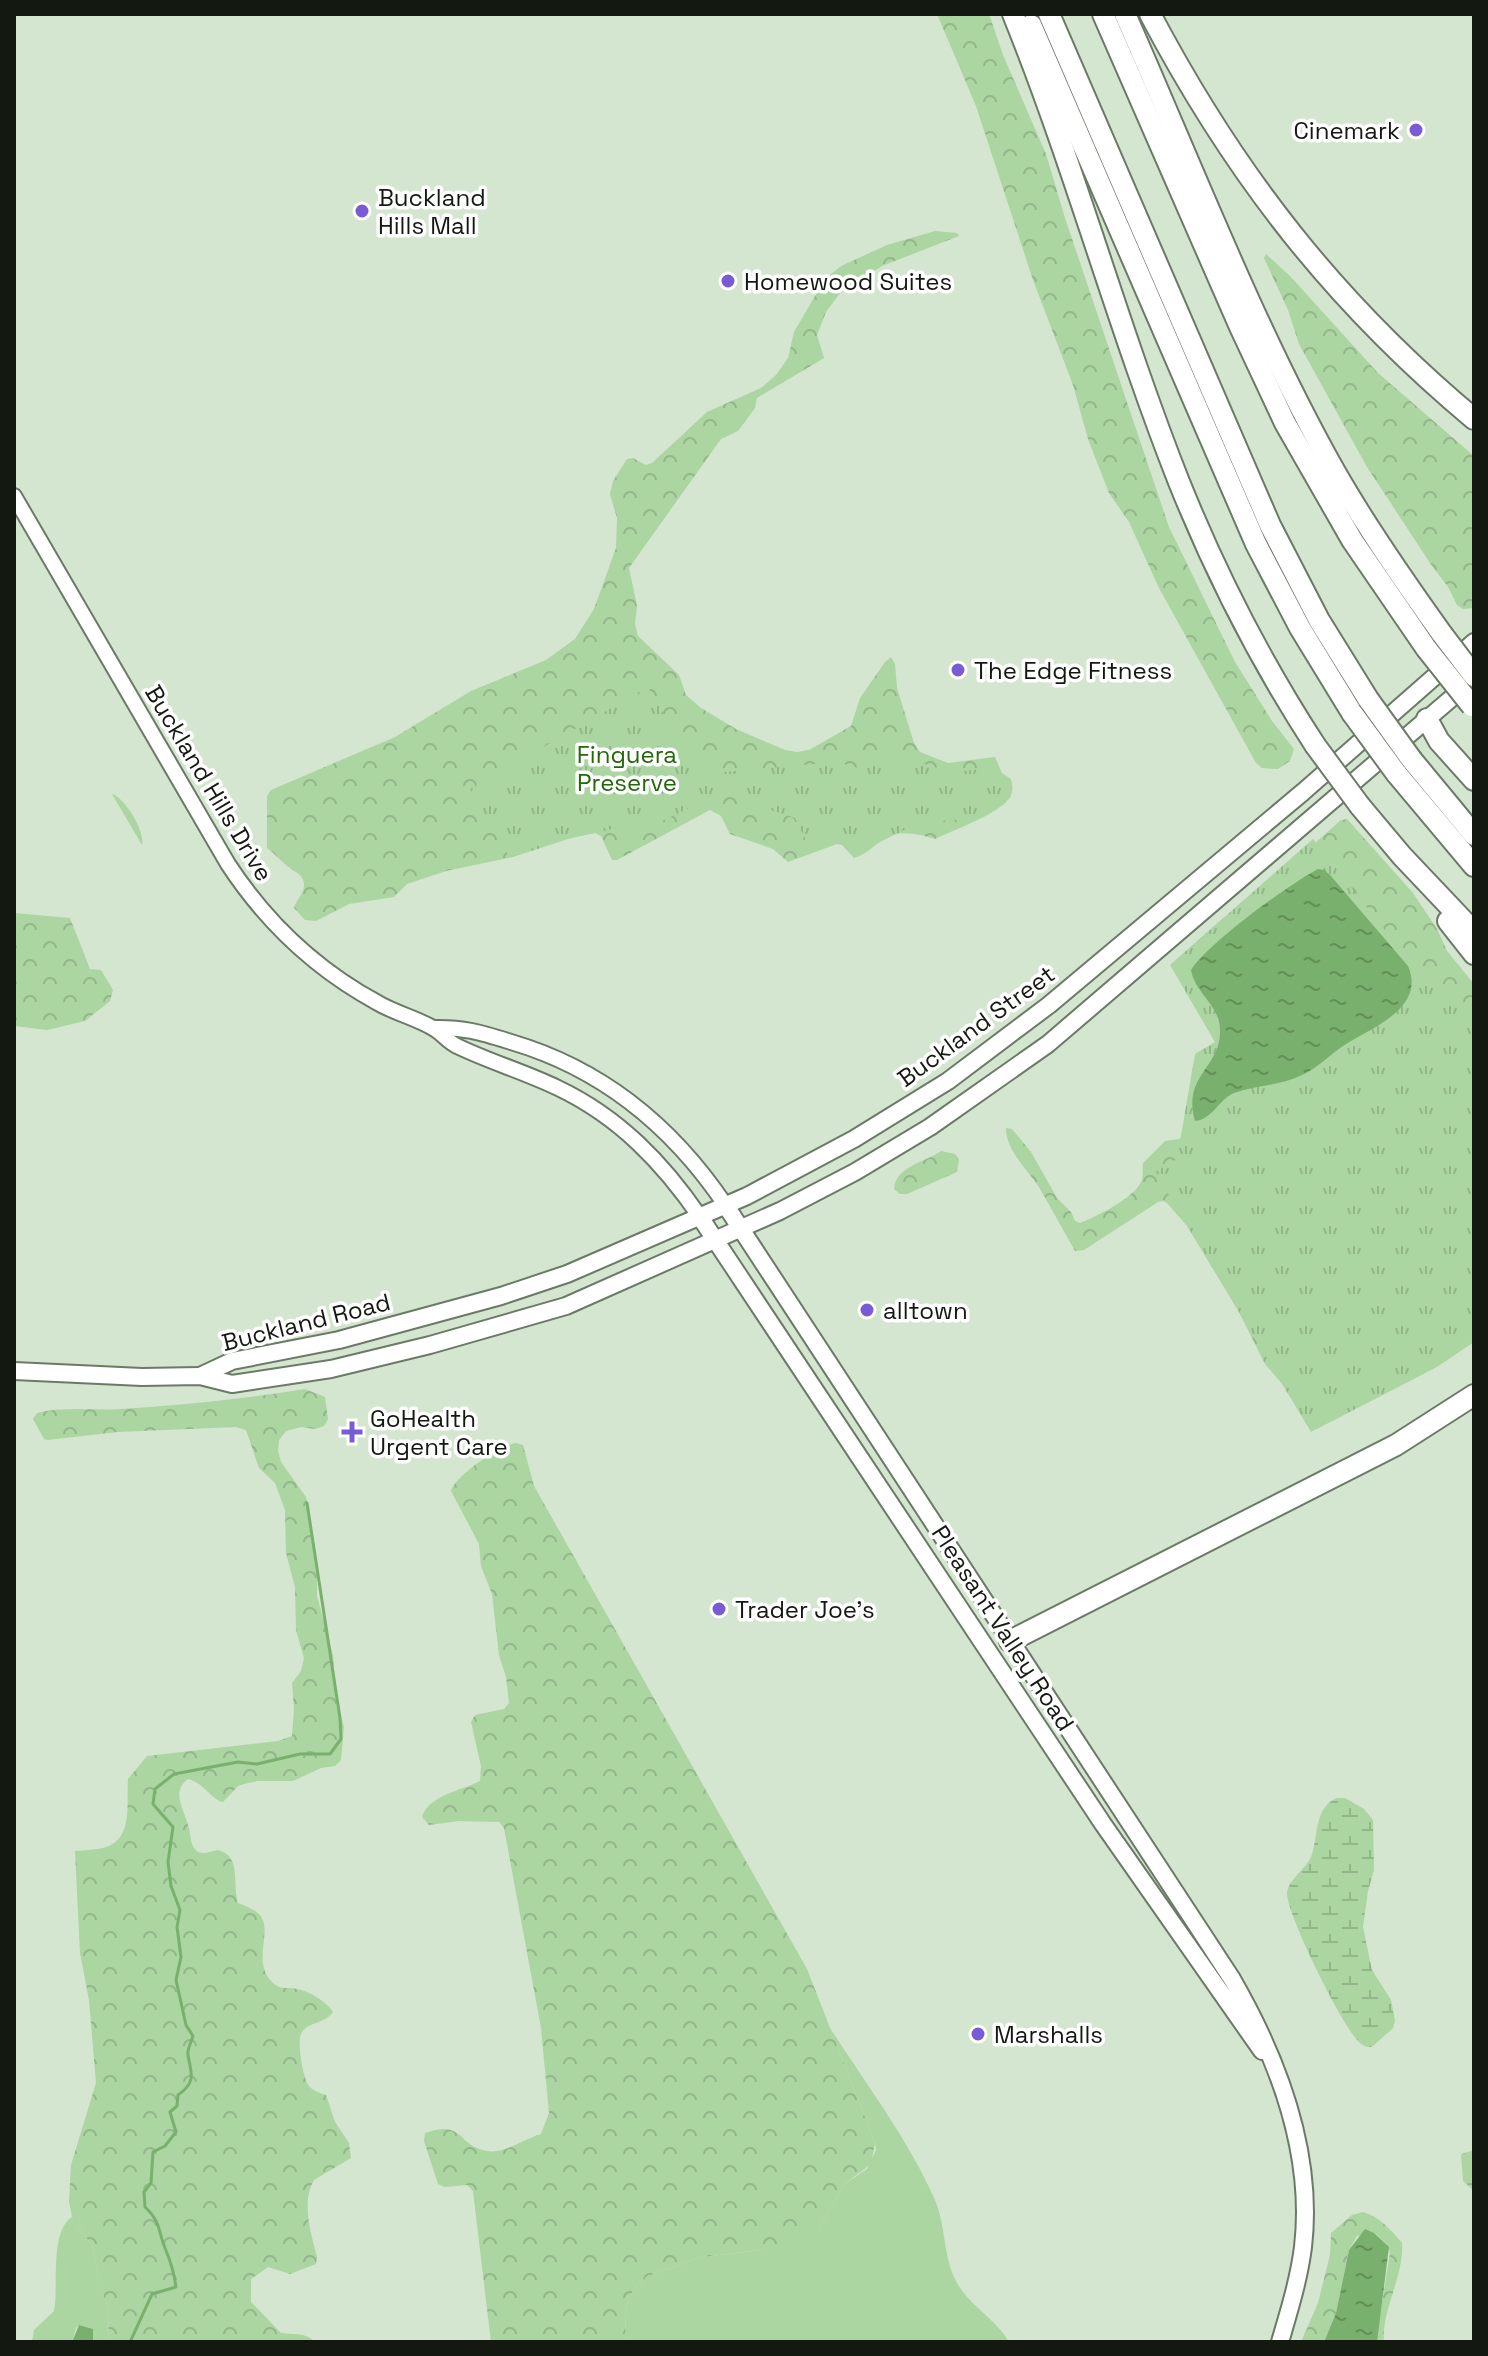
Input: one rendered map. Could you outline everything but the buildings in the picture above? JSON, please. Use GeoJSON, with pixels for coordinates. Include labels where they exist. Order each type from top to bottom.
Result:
{"type":"FeatureCollection","features":[{"type":"Feature","properties":{"kind":"highway"},"geometry":{"type":"LineString","coordinates":[[1013,14],[1063,146],[1180,483],[1244,625],[1315,745],[1360,806],[1402,856],[1474,932]]}},
{"type":"Feature","properties":{"kind":"highway"},"geometry":{"type":"LineString","coordinates":[[1026,14],[1256,544],[1300,628],[1404,766],[1474,866]]}},
{"type":"Feature","properties":{"kind":"highway"},"geometry":{"type":"LineString","coordinates":[[1049,14],[1270,525],[1360,706]]}},
{"type":"Feature","properties":{"kind":"highway"},"geometry":{"type":"LineString","coordinates":[[1103,14],[1285,423],[1346,530],[1426,648],[1473,707]]}},
{"type":"Feature","properties":{"kind":"highway"},"geometry":{"type":"LineString","coordinates":[[1125,14],[1297,401],[1349,496],[1474,677]]}},
{"type":"Feature","properties":{"kind":"highway"},"geometry":{"type":"LineString","coordinates":[[1150,14],[1214,127],[1298,244],[1382,336],[1474,419]]}},
{"type":"Feature","properties":{"kind":"highway"},"geometry":{"type":"LineString","coordinates":[[1427,719],[1448,733],[1474,762]]}},
{"type":"Feature","properties":{"kind":"highway"},"geometry":{"type":"LineString","coordinates":[[1427,719],[1439,741],[1474,780]]}},
{"type":"Feature","properties":{"kind":"highway"},"geometry":{"type":"LineString","coordinates":[[1404,766],[1474,835]]}},
{"type":"Feature","properties":{"kind":"highway"},"geometry":{"type":"LineString","coordinates":[[1402,856],[1416,881],[1474,954]]}},
{"type":"Feature","properties":{"kind":"highway"},"geometry":{"type":"LineString","coordinates":[[1412,1436],[1474,1395]]}},
{"type":"Feature","properties":{"kind":"highway"},"geometry":{"type":"LineString","coordinates":[[1010,1641],[1412,1436],[1474,1411]]}},
{"type":"Feature","properties":{"kind":"main road","name":"Buckland Street"},"geometry":{"type":"LineString","coordinates":[[426,1317],[567,1274],[726,1206],[845,1144],[939,1086],[996,1047],[1063,994],[1303,792],[1474,642]]}},
{"type":"Feature","properties":{"kind":"main road"},"geometry":{"type":"LineString","coordinates":[[716,1241],[855,1172],[955,1110],[1030,1057],[1081,1017],[1474,677]]}},
{"type":"Feature","properties":{"kind":"main road"},"geometry":{"type":"LineString","coordinates":[[1409,699],[1427,719]]}},
{"type":"Feature","properties":{"kind":"main road"},"geometry":{"type":"LineString","coordinates":[[939,1086],[955,1110]]}},
{"type":"Feature","properties":{"kind":"main road","name":"Pleasant Valley Road"},"geometry":{"type":"LineString","coordinates":[[726,1206],[1232,1979],[1258,2024],[1294,2124],[1304,2201],[1303,2250],[1280,2342]]}},
{"type":"Feature","properties":{"kind":"main road","name":"Pleasant Valley Road"},"geometry":{"type":"LineString","coordinates":[[700,1217],[1120,1848],[1271,2062]]}},
{"type":"Feature","properties":{"kind":"main road","name":"Buckland Road"},"geometry":{"type":"LineString","coordinates":[[14,1371],[142,1377],[200,1376],[232,1384],[331,1369],[430,1345],[566,1306],[716,1241]]}},
{"type":"Feature","properties":{"kind":"main road","name":"Buckland Road"},"geometry":{"type":"LineString","coordinates":[[200,1376],[232,1361],[315,1346],[426,1317]]}},
{"type":"Feature","properties":{"kind":"main road"},"geometry":{"type":"LineString","coordinates":[[403,1323],[405,1351]]}},
{"type":"Feature","properties":{"kind":"main road"},"geometry":{"type":"LineString","coordinates":[[847,1437],[873,1431]]}},
{"type":"Feature","properties":{"kind":"main road"},"geometry":{"type":"LineString","coordinates":[[990,1652],[1010,1641]]}},
{"type":"Feature","properties":{"kind":"main road"},"geometry":{"type":"LineString","coordinates":[[1120,1848],[1138,1836]]}},
{"type":"Feature","properties":{"kind":"street","name":"Buckland Hills Drive"},"geometry":{"type":"LineString","coordinates":[[14,496],[221,851],[250,895],[288,937],[338,979],[386,1008],[433,1028],[454,1045],[557,1088],[602,1113],[651,1155],[700,1217]]}},
{"type":"Feature","properties":{"kind":"street","name":"Buckland Hills Drive"},"geometry":{"type":"LineString","coordinates":[[433,1028],[462,1027],[516,1043],[561,1060],[604,1082],[664,1129],[702,1171],[726,1206]]}},
{"type":"Feature","properties":{"kind":"green space"},"geometry":{"type":"Polygon","coordinates":[[[937,14],[989,14],[1003,55],[1046,154],[1169,527],[1235,662],[1272,721],[1294,749],[1290,761],[1278,769],[1262,768],[1256,763],[1159,588],[1129,522],[1109,493],[1033,280],[976,106],[937,14]]]}},
{"type":"Feature","properties":{"kind":"green space"},"geometry":{"type":"Polygon","coordinates":[[[935,231],[957,233],[959,236],[882,266],[840,293],[826,312],[817,335],[824,358],[757,398],[755,408],[738,431],[721,439],[629,568],[637,606],[635,624],[638,636],[679,675],[686,695],[701,708],[736,729],[797,752],[809,750],[851,726],[860,698],[891,657],[895,664],[897,688],[914,743],[920,752],[948,763],[995,757],[1002,773],[1011,779],[1012,791],[1001,807],[935,839],[916,834],[895,834],[854,858],[842,845],[837,844],[788,862],[773,849],[730,834],[721,816],[710,810],[617,860],[612,860],[601,836],[595,833],[545,842],[508,858],[446,871],[407,884],[394,897],[349,904],[316,921],[305,920],[294,908],[303,891],[302,878],[267,848],[267,796],[271,790],[395,737],[471,691],[546,660],[575,639],[594,609],[616,548],[617,518],[610,494],[613,481],[627,459],[633,458],[646,465],[652,463],[707,412],[761,388],[776,375],[788,358],[794,332],[825,279],[841,266],[887,245],[935,231]]]}},
{"type":"Feature","properties":{"kind":"green space"},"geometry":{"type":"Polygon","coordinates":[[[1266,254],[1378,373],[1474,456],[1474,608],[1463,609],[1457,605],[1367,467],[1299,344],[1288,310],[1264,258],[1266,254]]]}},
{"type":"Feature","properties":{"kind":"green space","name":"Finguera Preserve"},"geometry":{"type":"Polygon","coordinates":[[[648,687],[683,747],[699,763],[723,772],[837,762],[862,769],[873,756],[909,754],[924,764],[951,772],[994,768],[997,781],[1010,784],[1011,796],[1003,805],[969,821],[948,819],[925,830],[912,826],[858,853],[844,842],[810,848],[795,818],[720,793],[654,825],[625,826],[568,839],[510,858],[470,789],[648,687]]]}},
{"type":"Feature","properties":{"kind":"green space"},"geometry":{"type":"Polygon","coordinates":[[[112,794],[123,802],[133,816],[142,845],[112,794]]]}},
{"type":"Feature","properties":{"kind":"green space"},"geometry":{"type":"Polygon","coordinates":[[[1347,819],[1413,893],[1437,929],[1447,951],[1474,984],[1474,1053],[1284,1386],[1265,1364],[1238,1310],[1187,1226],[1167,1203],[1158,1202],[1084,1250],[1075,1251],[1040,1189],[1014,1153],[1006,1128],[1012,1129],[1031,1152],[1057,1198],[1080,1223],[1131,1194],[1142,1180],[1143,1163],[1165,1141],[1179,1139],[1247,1090],[1174,962],[1223,918],[1242,908],[1341,820],[1347,819]]]}},
{"type":"Feature","properties":{"kind":"green space"},"geometry":{"type":"Polygon","coordinates":[[[1313,839],[1384,929],[1454,996],[1474,1023],[1474,1342],[1437,1367],[1311,1432],[1155,1172],[1177,1159],[1195,1054],[1215,1042],[1170,965],[1313,839]]]}},
{"type":"Feature","properties":{"kind":"green space"},"geometry":{"type":"Polygon","coordinates":[[[14,913],[70,918],[90,969],[101,970],[113,990],[110,1001],[85,1021],[47,1030],[14,1026],[14,913]]]}},
{"type":"Feature","properties":{"kind":"green space"},"geometry":{"type":"Polygon","coordinates":[[[941,1151],[955,1154],[959,1159],[957,1172],[907,1194],[900,1194],[894,1189],[905,1170],[941,1151]]]}},
{"type":"Feature","properties":{"kind":"green space"},"geometry":{"type":"Polygon","coordinates":[[[305,1389],[325,1397],[328,1419],[324,1426],[315,1429],[301,1427],[286,1431],[279,1440],[278,1451],[281,1462],[306,1497],[317,1565],[317,1596],[333,1655],[336,1698],[344,1727],[341,1760],[335,1766],[321,1768],[293,1781],[258,1781],[238,1786],[223,1802],[188,1779],[179,1796],[194,1847],[203,1853],[218,1850],[226,1853],[235,1872],[238,1903],[257,1912],[263,1921],[262,1957],[267,1975],[279,1987],[312,1995],[327,2004],[333,2012],[302,2032],[301,2059],[309,2086],[326,2095],[335,2122],[349,2143],[351,2158],[314,2180],[310,2189],[308,2218],[316,2264],[290,2274],[268,2267],[251,2279],[251,2302],[281,2333],[304,2335],[315,2342],[108,2342],[109,2313],[93,2247],[72,2217],[69,2202],[71,2165],[96,2083],[89,2000],[80,1953],[75,1851],[106,1847],[121,1836],[127,1818],[128,1779],[147,1756],[278,1741],[292,1736],[292,1683],[301,1671],[304,1658],[296,1630],[295,1587],[286,1553],[285,1510],[275,1483],[259,1468],[246,1430],[236,1427],[118,1432],[47,1440],[33,1419],[37,1413],[58,1410],[168,1406],[305,1389]]]}},
{"type":"Feature","properties":{"kind":"green space"},"geometry":{"type":"Polygon","coordinates":[[[516,1443],[523,1445],[534,1486],[807,1969],[875,2143],[871,2164],[843,2185],[814,2234],[760,2250],[702,2257],[648,2276],[629,2297],[625,2311],[626,2342],[491,2342],[473,2191],[467,2185],[445,2187],[438,2184],[424,2141],[425,2133],[447,2129],[477,2148],[500,2150],[541,2134],[549,2113],[541,2028],[504,1828],[499,1822],[459,1821],[429,1825],[422,1817],[431,1804],[446,1794],[480,1781],[481,1766],[471,1722],[475,1715],[504,1709],[509,1703],[499,1655],[492,1594],[481,1566],[479,1544],[451,1491],[461,1477],[479,1462],[516,1443]]]}},
{"type":"Feature","properties":{"kind":"green space"},"geometry":{"type":"Polygon","coordinates":[[[1337,1798],[1345,1798],[1364,1809],[1373,1820],[1374,1870],[1363,1927],[1372,1970],[1391,2000],[1395,2021],[1393,2028],[1372,2047],[1363,2045],[1352,2034],[1330,1995],[1305,1946],[1287,1893],[1311,1857],[1320,1816],[1337,1798]]]}},
{"type":"Feature","properties":{"kind":"green space"},"geometry":{"type":"Polygon","coordinates":[[[830,2028],[924,2177],[939,2210],[949,2263],[957,2283],[1009,2342],[626,2342],[625,2311],[629,2297],[648,2276],[702,2257],[760,2250],[819,2230],[843,2185],[867,2169],[876,2150],[875,2143],[830,2028]]]}},
{"type":"Feature","properties":{"kind":"green space"},"geometry":{"type":"Polygon","coordinates":[[[1474,2150],[1474,2191],[1463,2181],[1461,2154],[1474,2150]]]}},
{"type":"Feature","properties":{"kind":"green space"},"geometry":{"type":"Polygon","coordinates":[[[1363,2212],[1380,2220],[1402,2243],[1400,2269],[1386,2318],[1384,2342],[1377,2342],[1377,2333],[1390,2253],[1376,2234],[1357,2236],[1349,2250],[1336,2313],[1324,2342],[1301,2342],[1318,2303],[1330,2255],[1331,2233],[1352,2215],[1363,2212]]]}},
{"type":"Feature","properties":{"kind":"green space"},"geometry":{"type":"Polygon","coordinates":[[[72,2217],[93,2247],[109,2313],[108,2342],[93,2342],[93,2329],[79,2325],[72,2342],[32,2342],[34,2330],[54,2311],[60,2235],[72,2217]]]}},
{"type":"Feature","properties":{"kind":"water"},"geometry":{"type":"Polygon","coordinates":[[[1318,869],[1330,875],[1408,966],[1412,981],[1410,994],[1394,1014],[1306,1073],[1234,1093],[1206,1117],[1195,1121],[1193,1093],[1214,1055],[1220,1032],[1216,1014],[1197,986],[1191,970],[1214,945],[1250,915],[1318,869]]]}},
{"type":"Feature","properties":{"kind":"water"},"geometry":{"type":"Polygon","coordinates":[[[1365,2229],[1389,2247],[1377,2342],[1324,2342],[1336,2313],[1349,2250],[1365,2229]]]}},
{"type":"Feature","properties":{"kind":"water"},"geometry":{"type":"Polygon","coordinates":[[[79,2325],[93,2329],[93,2342],[72,2342],[79,2325]]]}},
{"type":"Feature","properties":{"kind":"waterway"},"geometry":{"type":"LineString","coordinates":[[130,2342],[152,2294],[176,2287],[158,2227],[145,2207],[144,2192],[151,2183],[153,2152],[165,2146],[176,2132],[170,2112],[177,2106],[178,2095],[190,2081],[188,2053],[193,2036],[186,2025],[176,1980],[181,1957],[177,1927],[180,1910],[171,1886],[168,1862],[173,1827],[153,1804],[155,1789],[174,1774],[238,1762],[257,1764],[300,1754],[330,1754],[341,1739],[307,1503]]}},
{"type":"Feature","properties":{"kind":"place","name":"Cinemark"},"geometry":{"type":"Point","coordinates":[1416,130]}},
{"type":"Feature","properties":{"kind":"place","name":"Buckland Hills Mall"},"geometry":{"type":"Point","coordinates":[362,211]}},
{"type":"Feature","properties":{"kind":"place","name":"Homewood Suites"},"geometry":{"type":"Point","coordinates":[728,281]}},
{"type":"Feature","properties":{"kind":"place","name":"The Edge Fitness"},"geometry":{"type":"Point","coordinates":[958,670]}},
{"type":"Feature","properties":{"kind":"place","name":"alltown"},"geometry":{"type":"Point","coordinates":[867,1310]}},
{"type":"Feature","properties":{"kind":"place","name":"GoHealth Urgent Care"},"geometry":{"type":"Point","coordinates":[352,1432]}},
{"type":"Feature","properties":{"kind":"place","name":"Trader Joe's"},"geometry":{"type":"Point","coordinates":[719,1609]}},
{"type":"Feature","properties":{"kind":"place","name":"Marshalls"},"geometry":{"type":"Point","coordinates":[978,2034]}}]}
